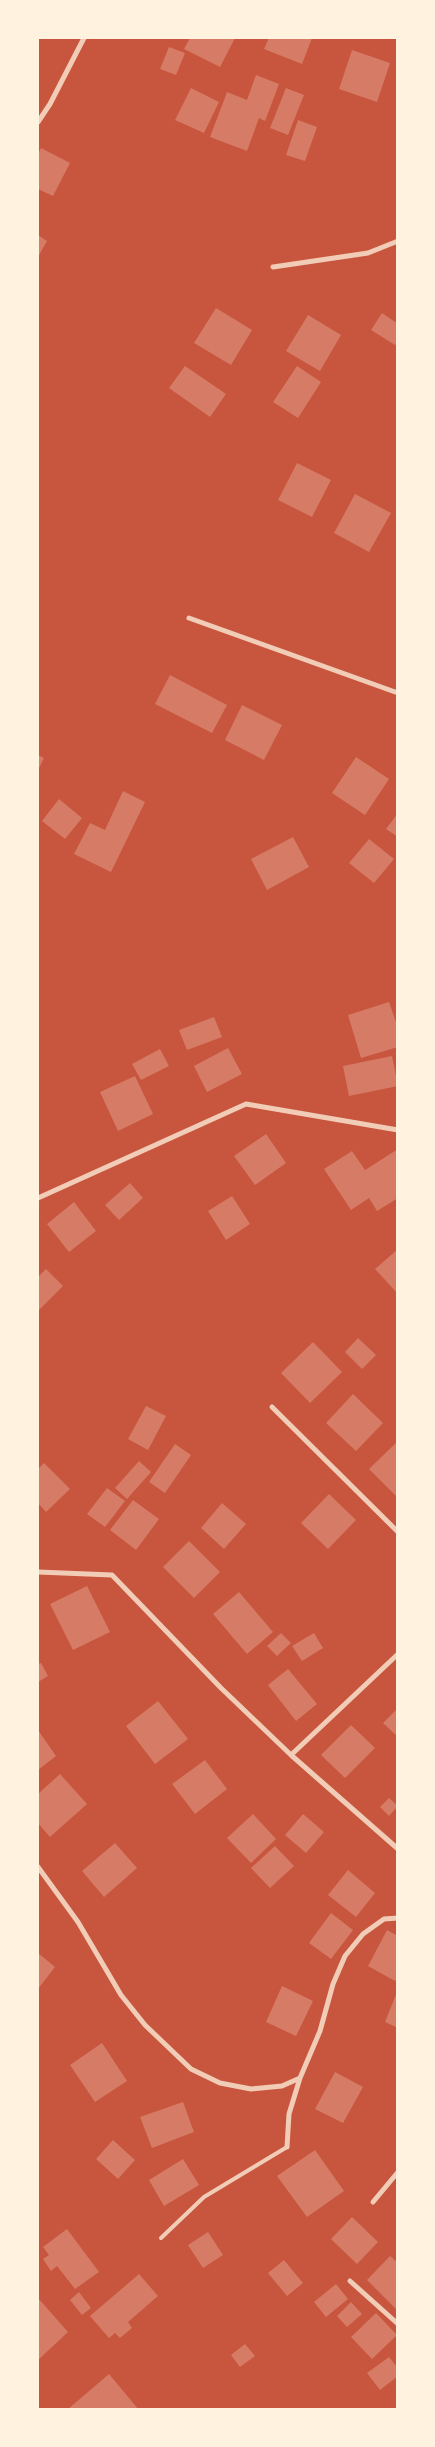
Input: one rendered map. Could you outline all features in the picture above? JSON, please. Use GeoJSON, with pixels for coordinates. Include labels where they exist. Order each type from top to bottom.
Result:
{"type":"FeatureCollection","features":[{"type":"Feature","properties":{"kind":"street"},"geometry":{"type":"LineString","coordinates":[[38,122],[50,104],[84,38]]}},
{"type":"Feature","properties":{"kind":"street"},"geometry":{"type":"LineString","coordinates":[[273,267],[368,253],[398,241]]}},
{"type":"Feature","properties":{"kind":"street"},"geometry":{"type":"LineString","coordinates":[[189,618],[398,693]]}},
{"type":"Feature","properties":{"kind":"street"},"geometry":{"type":"LineString","coordinates":[[38,1198],[53,1189],[246,1104],[398,1130]]}},
{"type":"Feature","properties":{"kind":"street"},"geometry":{"type":"LineString","coordinates":[[272,1407],[398,1532]]}},
{"type":"Feature","properties":{"kind":"street"},"geometry":{"type":"LineString","coordinates":[[38,1572],[112,1575],[221,1688],[291,1755],[398,1849]]}},
{"type":"Feature","properties":{"kind":"street"},"geometry":{"type":"LineString","coordinates":[[291,1755],[398,1654]]}},
{"type":"Feature","properties":{"kind":"street"},"geometry":{"type":"LineString","coordinates":[[38,1867],[78,1922],[121,1995],[145,2025],[191,2069],[220,2084],[251,2089],[282,2086],[300,2078]]}},
{"type":"Feature","properties":{"kind":"street"},"geometry":{"type":"LineString","coordinates":[[287,2147],[289,2114],[300,2078],[320,2031],[333,1984],[345,1956],[363,1934],[384,1919],[398,1918]]}},
{"type":"Feature","properties":{"kind":"street"},"geometry":{"type":"LineString","coordinates":[[373,2202],[398,2172]]}},
{"type":"Feature","properties":{"kind":"street"},"geometry":{"type":"LineString","coordinates":[[350,2281],[398,2324]]}},
{"type":"Feature","properties":{"kind":"lane"},"geometry":{"type":"LineString","coordinates":[[161,2238],[204,2196],[287,2147]]}},
{"type":"Feature","properties":{"kind":"building"},"geometry":{"type":"Polygon","coordinates":[[[190,38],[235,38],[220,67],[184,49],[190,38]]]}},
{"type":"Feature","properties":{"kind":"building"},"geometry":{"type":"Polygon","coordinates":[[[269,38],[312,38],[302,64],[264,49],[269,38]]]}},
{"type":"Feature","properties":{"kind":"building"},"geometry":{"type":"Polygon","coordinates":[[[169,47],[185,53],[176,75],[160,69],[169,47]]]}},
{"type":"Feature","properties":{"kind":"building"},"geometry":{"type":"Polygon","coordinates":[[[352,50],[390,63],[377,102],[339,89],[352,50]]]}},
{"type":"Feature","properties":{"kind":"building"},"geometry":{"type":"Polygon","coordinates":[[[256,75],[279,84],[265,121],[259,118],[247,151],[210,137],[227,92],[247,100],[256,75]]]}},
{"type":"Feature","properties":{"kind":"building"},"geometry":{"type":"Polygon","coordinates":[[[191,88],[219,102],[204,133],[175,120],[191,88]]]}},
{"type":"Feature","properties":{"kind":"building"},"geometry":{"type":"Polygon","coordinates":[[[286,88],[304,95],[288,135],[270,128],[286,88]]]}},
{"type":"Feature","properties":{"kind":"building"},"geometry":{"type":"Polygon","coordinates":[[[298,120],[317,127],[305,161],[286,155],[298,120]]]}},
{"type":"Feature","properties":{"kind":"building"},"geometry":{"type":"Polygon","coordinates":[[[41,148],[70,163],[53,196],[38,189],[38,154],[41,148]]]}},
{"type":"Feature","properties":{"kind":"building"},"geometry":{"type":"Polygon","coordinates":[[[38,235],[47,241],[38,257],[38,235]]]}},
{"type":"Feature","properties":{"kind":"building"},"geometry":{"type":"Polygon","coordinates":[[[216,308],[252,330],[231,365],[194,343],[216,308]]]}},
{"type":"Feature","properties":{"kind":"building"},"geometry":{"type":"Polygon","coordinates":[[[382,313],[398,324],[398,341],[395,345],[371,330],[382,313]]]}},
{"type":"Feature","properties":{"kind":"building"},"geometry":{"type":"Polygon","coordinates":[[[308,315],[341,335],[320,371],[286,351],[308,315]]]}},
{"type":"Feature","properties":{"kind":"building"},"geometry":{"type":"Polygon","coordinates":[[[185,366],[226,394],[210,417],[169,388],[185,366]]]}},
{"type":"Feature","properties":{"kind":"building"},"geometry":{"type":"Polygon","coordinates":[[[297,366],[321,382],[298,418],[273,402],[297,366]]]}},
{"type":"Feature","properties":{"kind":"building"},"geometry":{"type":"Polygon","coordinates":[[[297,463],[331,480],[312,517],[278,500],[297,463]]]}},
{"type":"Feature","properties":{"kind":"building"},"geometry":{"type":"Polygon","coordinates":[[[355,494],[391,513],[369,552],[334,533],[355,494]]]}},
{"type":"Feature","properties":{"kind":"building"},"geometry":{"type":"Polygon","coordinates":[[[170,675],[227,705],[212,733],[155,704],[170,675]]]}},
{"type":"Feature","properties":{"kind":"building"},"geometry":{"type":"Polygon","coordinates":[[[242,705],[282,725],[264,760],[225,740],[242,705]]]}},
{"type":"Feature","properties":{"kind":"building"},"geometry":{"type":"Polygon","coordinates":[[[38,755],[44,758],[38,770],[38,755]]]}},
{"type":"Feature","properties":{"kind":"building"},"geometry":{"type":"Polygon","coordinates":[[[356,757],[389,779],[365,815],[332,793],[356,757]]]}},
{"type":"Feature","properties":{"kind":"building"},"geometry":{"type":"Polygon","coordinates":[[[123,791],[145,802],[111,872],[74,854],[90,823],[105,830],[123,791]]]}},
{"type":"Feature","properties":{"kind":"building"},"geometry":{"type":"Polygon","coordinates":[[[59,799],[82,818],[65,839],[42,821],[59,799]]]}},
{"type":"Feature","properties":{"kind":"building"},"geometry":{"type":"Polygon","coordinates":[[[398,813],[398,837],[386,829],[398,813]]]}},
{"type":"Feature","properties":{"kind":"building"},"geometry":{"type":"Polygon","coordinates":[[[293,837],[309,867],[267,890],[251,859],[293,837]]]}},
{"type":"Feature","properties":{"kind":"building"},"geometry":{"type":"Polygon","coordinates":[[[369,839],[394,859],[374,883],[349,863],[369,839]]]}},
{"type":"Feature","properties":{"kind":"building"},"geometry":{"type":"Polygon","coordinates":[[[389,1002],[398,1028],[398,1047],[361,1058],[348,1015],[389,1002]]]}},
{"type":"Feature","properties":{"kind":"building"},"geometry":{"type":"Polygon","coordinates":[[[214,1017],[222,1037],[187,1050],[179,1030],[214,1017]]]}},
{"type":"Feature","properties":{"kind":"building"},"geometry":{"type":"Polygon","coordinates":[[[228,1048],[242,1074],[207,1092],[194,1066],[228,1048]]]}},
{"type":"Feature","properties":{"kind":"building"},"geometry":{"type":"Polygon","coordinates":[[[160,1049],[169,1066],[141,1080],[132,1064],[160,1049]]]}},
{"type":"Feature","properties":{"kind":"building"},"geometry":{"type":"Polygon","coordinates":[[[392,1056],[398,1086],[349,1096],[343,1066],[392,1056]]]}},
{"type":"Feature","properties":{"kind":"building"},"geometry":{"type":"Polygon","coordinates":[[[135,1076],[153,1114],[118,1131],[100,1092],[135,1076]]]}},
{"type":"Feature","properties":{"kind":"building"},"geometry":{"type":"Polygon","coordinates":[[[266,1134],[286,1163],[255,1185],[234,1156],[266,1134]]]}},
{"type":"Feature","properties":{"kind":"building"},"geometry":{"type":"Polygon","coordinates":[[[398,1149],[398,1198],[377,1211],[369,1198],[351,1210],[324,1169],[352,1151],[365,1170],[398,1149]]]}},
{"type":"Feature","properties":{"kind":"building"},"geometry":{"type":"Polygon","coordinates":[[[130,1183],[143,1198],[119,1220],[105,1205],[130,1183]]]}},
{"type":"Feature","properties":{"kind":"building"},"geometry":{"type":"Polygon","coordinates":[[[232,1196],[250,1224],[226,1240],[208,1211],[232,1196]]]}},
{"type":"Feature","properties":{"kind":"building"},"geometry":{"type":"Polygon","coordinates":[[[74,1202],[96,1231],[69,1252],[47,1224],[74,1202]]]}},
{"type":"Feature","properties":{"kind":"building"},"geometry":{"type":"Polygon","coordinates":[[[398,1249],[398,1294],[375,1269],[398,1249]]]}},
{"type":"Feature","properties":{"kind":"building"},"geometry":{"type":"Polygon","coordinates":[[[46,1269],[63,1286],[38,1311],[38,1277],[46,1269]]]}},
{"type":"Feature","properties":{"kind":"building"},"geometry":{"type":"Polygon","coordinates":[[[358,1338],[376,1355],[362,1369],[345,1352],[358,1338]]]}},
{"type":"Feature","properties":{"kind":"building"},"geometry":{"type":"Polygon","coordinates":[[[313,1342],[342,1372],[310,1403],[281,1373],[313,1342]]]}},
{"type":"Feature","properties":{"kind":"building"},"geometry":{"type":"Polygon","coordinates":[[[353,1394],[383,1423],[356,1451],[326,1423],[353,1394]]]}},
{"type":"Feature","properties":{"kind":"building"},"geometry":{"type":"Polygon","coordinates":[[[146,1406],[166,1416],[148,1450],[128,1439],[146,1406]]]}},
{"type":"Feature","properties":{"kind":"building"},"geometry":{"type":"Polygon","coordinates":[[[398,1441],[398,1498],[369,1469],[398,1441]]]}},
{"type":"Feature","properties":{"kind":"building"},"geometry":{"type":"Polygon","coordinates":[[[175,1444],[191,1455],[165,1493],[149,1482],[175,1444]]]}},
{"type":"Feature","properties":{"kind":"building"},"geometry":{"type":"Polygon","coordinates":[[[139,1461],[151,1472],[127,1499],[115,1488],[139,1461]]]}},
{"type":"Feature","properties":{"kind":"building"},"geometry":{"type":"Polygon","coordinates":[[[44,1463],[70,1489],[46,1512],[38,1503],[38,1469],[44,1463]]]}},
{"type":"Feature","properties":{"kind":"building"},"geometry":{"type":"Polygon","coordinates":[[[107,1488],[125,1501],[105,1527],[87,1514],[107,1488]]]}},
{"type":"Feature","properties":{"kind":"building"},"geometry":{"type":"Polygon","coordinates":[[[329,1494],[356,1520],[328,1549],[301,1523],[329,1494]]]}},
{"type":"Feature","properties":{"kind":"building"},"geometry":{"type":"Polygon","coordinates":[[[133,1500],[159,1519],[136,1550],[110,1530],[133,1500]]]}},
{"type":"Feature","properties":{"kind":"building"},"geometry":{"type":"Polygon","coordinates":[[[222,1503],[246,1524],[224,1549],[201,1528],[222,1503]]]}},
{"type":"Feature","properties":{"kind":"building"},"geometry":{"type":"Polygon","coordinates":[[[189,1541],[220,1572],[194,1598],[163,1567],[189,1541]]]}},
{"type":"Feature","properties":{"kind":"building"},"geometry":{"type":"Polygon","coordinates":[[[87,1586],[110,1632],[73,1650],[50,1604],[87,1586]]]}},
{"type":"Feature","properties":{"kind":"building"},"geometry":{"type":"Polygon","coordinates":[[[239,1592],[273,1632],[247,1654],[213,1614],[239,1592]]]}},
{"type":"Feature","properties":{"kind":"building"},"geometry":{"type":"Polygon","coordinates":[[[281,1633],[291,1643],[277,1656],[267,1646],[281,1633]]]}},
{"type":"Feature","properties":{"kind":"building"},"geometry":{"type":"Polygon","coordinates":[[[314,1633],[323,1648],[302,1661],[292,1646],[314,1633]]]}},
{"type":"Feature","properties":{"kind":"building"},"geometry":{"type":"Polygon","coordinates":[[[41,1663],[48,1676],[38,1682],[38,1664],[41,1663]]]}},
{"type":"Feature","properties":{"kind":"building"},"geometry":{"type":"Polygon","coordinates":[[[288,1669],[317,1704],[296,1721],[268,1685],[288,1669]]]}},
{"type":"Feature","properties":{"kind":"building"},"geometry":{"type":"Polygon","coordinates":[[[158,1701],[188,1739],[155,1764],[126,1726],[158,1701]]]}},
{"type":"Feature","properties":{"kind":"building"},"geometry":{"type":"Polygon","coordinates":[[[398,1708],[398,1737],[383,1723],[398,1708]]]}},
{"type":"Feature","properties":{"kind":"building"},"geometry":{"type":"Polygon","coordinates":[[[351,1725],[375,1748],[345,1778],[321,1755],[351,1725]]]}},
{"type":"Feature","properties":{"kind":"building"},"geometry":{"type":"Polygon","coordinates":[[[38,1730],[56,1756],[38,1770],[38,1730]]]}},
{"type":"Feature","properties":{"kind":"building"},"geometry":{"type":"Polygon","coordinates":[[[205,1760],[227,1789],[195,1814],[172,1784],[205,1760]]]}},
{"type":"Feature","properties":{"kind":"building"},"geometry":{"type":"Polygon","coordinates":[[[60,1774],[87,1804],[50,1837],[38,1823],[38,1794],[60,1774]]]}},
{"type":"Feature","properties":{"kind":"building"},"geometry":{"type":"Polygon","coordinates":[[[389,1798],[398,1806],[389,1816],[380,1807],[389,1798]]]}},
{"type":"Feature","properties":{"kind":"building"},"geometry":{"type":"Polygon","coordinates":[[[253,1814],[276,1839],[251,1863],[227,1838],[253,1814]]]}},
{"type":"Feature","properties":{"kind":"building"},"geometry":{"type":"Polygon","coordinates":[[[303,1814],[324,1832],[306,1853],[285,1835],[303,1814]]]}},
{"type":"Feature","properties":{"kind":"building"},"geometry":{"type":"Polygon","coordinates":[[[115,1843],[137,1868],[104,1897],[82,1871],[115,1843]]]}},
{"type":"Feature","properties":{"kind":"building"},"geometry":{"type":"Polygon","coordinates":[[[275,1846],[294,1866],[270,1888],[251,1868],[275,1846]]]}},
{"type":"Feature","properties":{"kind":"building"},"geometry":{"type":"Polygon","coordinates":[[[348,1870],[375,1893],[356,1917],[328,1895],[348,1870]]]}},
{"type":"Feature","properties":{"kind":"building"},"geometry":{"type":"Polygon","coordinates":[[[331,1913],[353,1930],[331,1959],[309,1943],[331,1913]]]}},
{"type":"Feature","properties":{"kind":"building"},"geometry":{"type":"Polygon","coordinates":[[[387,1930],[398,1936],[398,1976],[395,1981],[368,1966],[387,1930]]]}},
{"type":"Feature","properties":{"kind":"building"},"geometry":{"type":"Polygon","coordinates":[[[38,1953],[55,1967],[38,1989],[38,1953]]]}},
{"type":"Feature","properties":{"kind":"building"},"geometry":{"type":"Polygon","coordinates":[[[282,1986],[313,2001],[296,2036],[266,2022],[282,1986]]]}},
{"type":"Feature","properties":{"kind":"building"},"geometry":{"type":"Polygon","coordinates":[[[398,1992],[398,2028],[385,2022],[398,1992]]]}},
{"type":"Feature","properties":{"kind":"building"},"geometry":{"type":"Polygon","coordinates":[[[102,2043],[127,2081],[95,2102],[70,2065],[102,2043]]]}},
{"type":"Feature","properties":{"kind":"building"},"geometry":{"type":"Polygon","coordinates":[[[335,2072],[363,2087],[343,2123],[315,2109],[335,2072]]]}},
{"type":"Feature","properties":{"kind":"building"},"geometry":{"type":"Polygon","coordinates":[[[183,2102],[194,2132],[152,2148],[140,2117],[183,2102]]]}},
{"type":"Feature","properties":{"kind":"building"},"geometry":{"type":"Polygon","coordinates":[[[113,2140],[135,2160],[118,2179],[96,2159],[113,2140]]]}},
{"type":"Feature","properties":{"kind":"building"},"geometry":{"type":"Polygon","coordinates":[[[315,2150],[344,2191],[307,2217],[277,2176],[315,2150]]]}},
{"type":"Feature","properties":{"kind":"building"},"geometry":{"type":"Polygon","coordinates":[[[183,2159],[199,2185],[164,2206],[149,2180],[183,2159]]]}},
{"type":"Feature","properties":{"kind":"building"},"geometry":{"type":"Polygon","coordinates":[[[352,2217],[378,2242],[357,2264],[331,2239],[352,2217]]]}},
{"type":"Feature","properties":{"kind":"building"},"geometry":{"type":"Polygon","coordinates":[[[67,2229],[99,2272],[75,2289],[57,2266],[51,2271],[43,2259],[49,2255],[43,2247],[67,2229]]]}},
{"type":"Feature","properties":{"kind":"building"},"geometry":{"type":"Polygon","coordinates":[[[208,2232],[223,2255],[203,2268],[188,2245],[208,2232]]]}},
{"type":"Feature","properties":{"kind":"building"},"geometry":{"type":"Polygon","coordinates":[[[390,2256],[398,2263],[398,2311],[367,2280],[390,2256]]]}},
{"type":"Feature","properties":{"kind":"building"},"geometry":{"type":"Polygon","coordinates":[[[284,2260],[303,2283],[287,2296],[268,2273],[284,2260]]]}},
{"type":"Feature","properties":{"kind":"building"},"geometry":{"type":"Polygon","coordinates":[[[139,2274],[158,2296],[128,2322],[132,2328],[120,2338],[115,2333],[109,2338],[90,2316],[139,2274]]]}},
{"type":"Feature","properties":{"kind":"building"},"geometry":{"type":"Polygon","coordinates":[[[336,2284],[348,2299],[326,2317],[314,2302],[336,2284]]]}},
{"type":"Feature","properties":{"kind":"building"},"geometry":{"type":"Polygon","coordinates":[[[79,2292],[91,2308],[82,2315],[70,2300],[79,2292]]]}},
{"type":"Feature","properties":{"kind":"building"},"geometry":{"type":"Polygon","coordinates":[[[38,2298],[68,2332],[38,2360],[38,2298]]]}},
{"type":"Feature","properties":{"kind":"building"},"geometry":{"type":"Polygon","coordinates":[[[351,2302],[362,2314],[347,2327],[337,2316],[351,2302]]]}},
{"type":"Feature","properties":{"kind":"building"},"geometry":{"type":"Polygon","coordinates":[[[376,2313],[397,2335],[372,2359],[351,2337],[376,2313]]]}},
{"type":"Feature","properties":{"kind":"building"},"geometry":{"type":"Polygon","coordinates":[[[245,2344],[255,2356],[240,2367],[231,2355],[245,2344]]]}},
{"type":"Feature","properties":{"kind":"building"},"geometry":{"type":"Polygon","coordinates":[[[389,2357],[398,2368],[398,2376],[380,2390],[367,2373],[389,2357]]]}},
{"type":"Feature","properties":{"kind":"building"},"geometry":{"type":"Polygon","coordinates":[[[109,2374],[139,2410],[67,2410],[109,2374]]]}}]}
